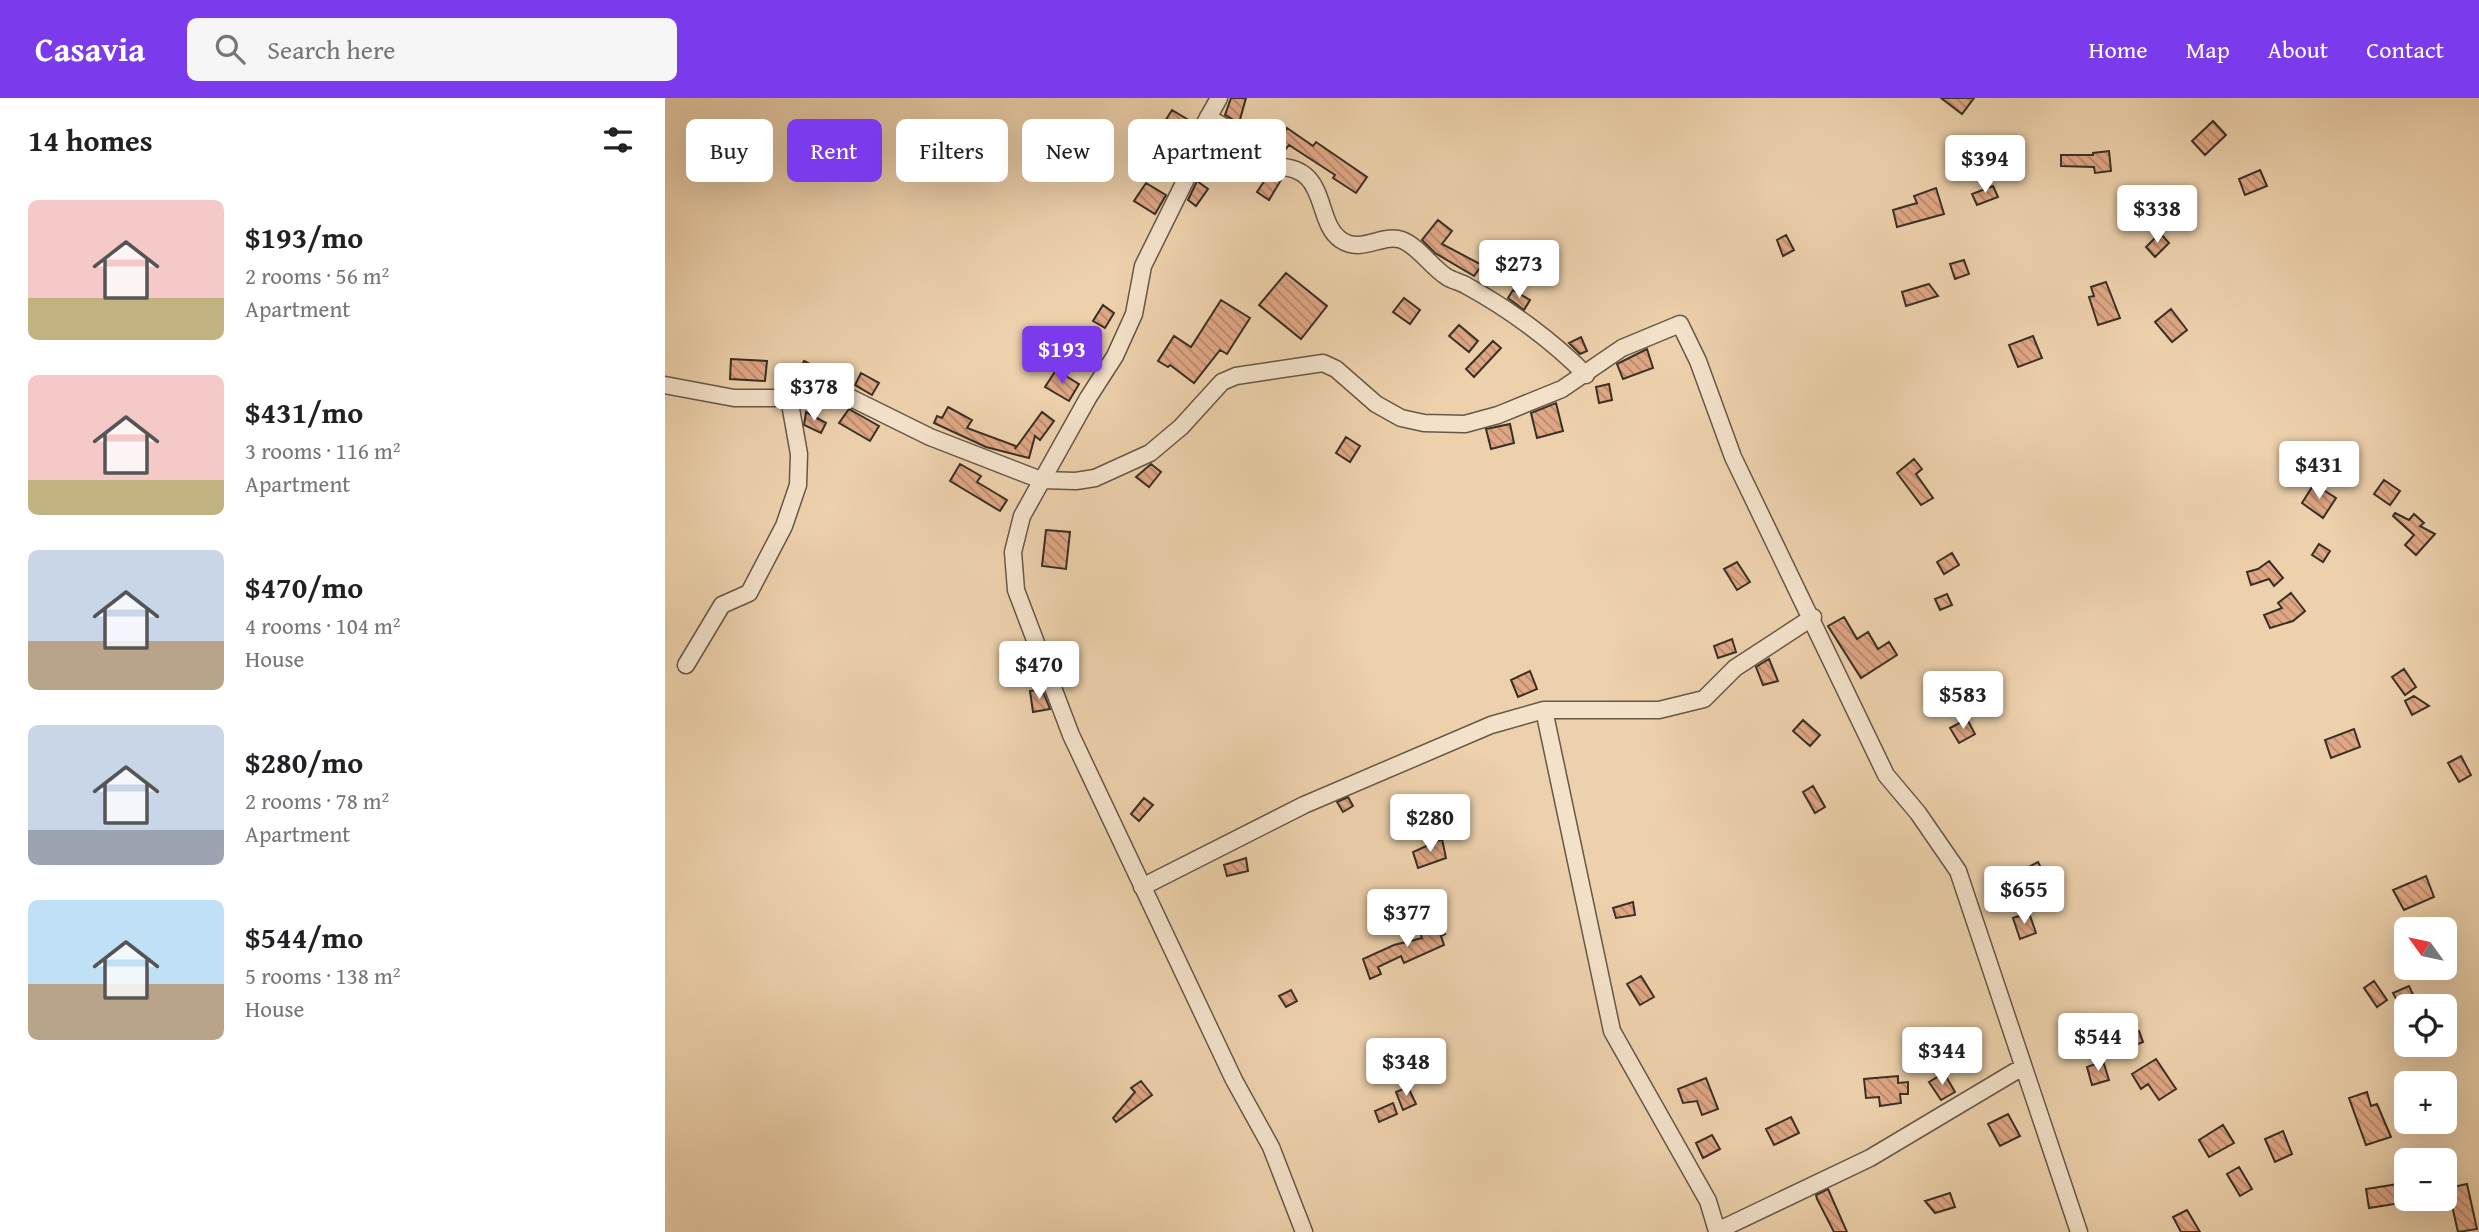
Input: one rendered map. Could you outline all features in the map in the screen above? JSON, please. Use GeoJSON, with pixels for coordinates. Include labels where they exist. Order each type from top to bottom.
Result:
{"type":"FeatureCollection","features":[{"type":"Feature","properties":{"kind":"street"},"geometry":{"type":"LineString","coordinates":[[1219,98],[1195,141],[1187,177],[1143,266],[1135,314],[1115,356],[1022,516],[1013,552],[1016,590],[1071,735],[1234,1080],[1271,1147],[1304,1232]]}},
{"type":"Feature","properties":{"kind":"street"},"geometry":{"type":"LineString","coordinates":[[1207,117],[1239,136],[1270,167],[1301,174],[1318,187],[1332,231],[1342,241],[1359,245],[1374,244],[1392,237],[1405,241],[1439,271],[1468,286],[1564,353],[1586,375]]}},
{"type":"Feature","properties":{"kind":"street"},"geometry":{"type":"LineString","coordinates":[[665,386],[734,398],[851,398],[930,437],[1041,480],[1085,480],[1150,453],[1181,427],[1222,382],[1236,376],[1323,363],[1336,369],[1387,411],[1424,423],[1465,424],[1489,419],[1562,389],[1622,348],[1680,324],[1698,361],[1733,457],[1813,617],[1886,775],[1918,813],[1958,871],[2021,1068],[2078,1232]]}},
{"type":"Feature","properties":{"kind":"street"},"geometry":{"type":"LineString","coordinates":[[686,665],[722,605],[749,593],[784,526],[799,485],[799,454],[789,398]]}},
{"type":"Feature","properties":{"kind":"street"},"geometry":{"type":"LineString","coordinates":[[1142,887],[1304,805],[1491,725],[1544,710],[1659,710],[1704,699],[1735,668],[1813,617]]}},
{"type":"Feature","properties":{"kind":"street"},"geometry":{"type":"LineString","coordinates":[[1544,710],[1612,1031],[1708,1201],[1717,1231],[1870,1158],[2021,1068]]}},
{"type":"Feature","properties":{"kind":"building"},"geometry":{"type":"Polygon","coordinates":[[[1231,98],[1246,98],[1240,119],[1225,115],[1231,98]]]}},
{"type":"Feature","properties":{"kind":"building"},"geometry":{"type":"Polygon","coordinates":[[[1941,98],[1974,98],[1962,114],[1941,98]]]}},
{"type":"Feature","properties":{"kind":"building"},"geometry":{"type":"Polygon","coordinates":[[[1172,110],[1187,119],[1166,119],[1172,110]]]}},
{"type":"Feature","properties":{"kind":"building"},"geometry":{"type":"Polygon","coordinates":[[[2213,121],[2226,135],[2205,155],[2192,141],[2213,121]]]}},
{"type":"Feature","properties":{"kind":"building"},"geometry":{"type":"Polygon","coordinates":[[[1286,129],[1313,146],[1316,142],[1367,177],[1356,193],[1333,178],[1335,175],[1289,145],[1286,149],[1286,129]]]}},
{"type":"Feature","properties":{"kind":"building"},"geometry":{"type":"Polygon","coordinates":[[[2109,151],[2111,171],[2095,173],[2094,167],[2061,166],[2061,155],[2093,155],[2109,151]]]}},
{"type":"Feature","properties":{"kind":"building"},"geometry":{"type":"Polygon","coordinates":[[[2260,170],[2267,186],[2245,195],[2239,179],[2260,170]]]}},
{"type":"Feature","properties":{"kind":"building"},"geometry":{"type":"Polygon","coordinates":[[[1197,182],[1208,189],[1196,206],[1188,200],[1197,182]]]}},
{"type":"Feature","properties":{"kind":"building"},"geometry":{"type":"Polygon","coordinates":[[[1264,182],[1280,182],[1269,200],[1257,192],[1264,182]]]}},
{"type":"Feature","properties":{"kind":"building"},"geometry":{"type":"Polygon","coordinates":[[[1146,183],[1166,195],[1155,214],[1134,201],[1146,183]]]}},
{"type":"Feature","properties":{"kind":"building"},"geometry":{"type":"Polygon","coordinates":[[[1993,186],[1998,197],[1977,205],[1972,194],[1993,186]]]}},
{"type":"Feature","properties":{"kind":"building"},"geometry":{"type":"Polygon","coordinates":[[[1936,188],[1944,214],[1897,227],[1893,210],[1917,203],[1914,196],[1936,188]]]}},
{"type":"Feature","properties":{"kind":"building"},"geometry":{"type":"Polygon","coordinates":[[[1438,220],[1452,231],[1442,244],[1482,265],[1474,276],[1435,253],[1422,240],[1438,220]]]}},
{"type":"Feature","properties":{"kind":"building"},"geometry":{"type":"Polygon","coordinates":[[[2160,233],[2169,243],[2155,257],[2146,247],[2160,233]]]}},
{"type":"Feature","properties":{"kind":"building"},"geometry":{"type":"Polygon","coordinates":[[[1786,235],[1794,250],[1783,256],[1777,240],[1786,235]]]}},
{"type":"Feature","properties":{"kind":"building"},"geometry":{"type":"Polygon","coordinates":[[[1964,260],[1969,274],[1955,279],[1950,264],[1964,260]]]}},
{"type":"Feature","properties":{"kind":"building"},"geometry":{"type":"Polygon","coordinates":[[[1286,273],[1327,306],[1301,339],[1259,305],[1286,273]]]}},
{"type":"Feature","properties":{"kind":"building"},"geometry":{"type":"Polygon","coordinates":[[[2106,282],[2120,318],[2098,325],[2089,297],[2094,296],[2091,287],[2106,282]]]}},
{"type":"Feature","properties":{"kind":"building"},"geometry":{"type":"Polygon","coordinates":[[[1929,284],[1938,296],[1906,306],[1902,292],[1929,284]]]}},
{"type":"Feature","properties":{"kind":"building"},"geometry":{"type":"Polygon","coordinates":[[[1513,290],[1530,300],[1524,310],[1508,298],[1513,290]]]}},
{"type":"Feature","properties":{"kind":"building"},"geometry":{"type":"Polygon","coordinates":[[[1404,298],[1420,310],[1410,324],[1393,312],[1404,298]]]}},
{"type":"Feature","properties":{"kind":"building"},"geometry":{"type":"Polygon","coordinates":[[[1221,300],[1250,318],[1227,354],[1220,350],[1194,383],[1170,365],[1168,367],[1158,361],[1174,336],[1191,347],[1221,300]]]}},
{"type":"Feature","properties":{"kind":"building"},"geometry":{"type":"Polygon","coordinates":[[[1103,305],[1114,313],[1105,328],[1093,321],[1103,305]]]}},
{"type":"Feature","properties":{"kind":"building"},"geometry":{"type":"Polygon","coordinates":[[[2171,309],[2187,330],[2172,342],[2155,322],[2171,309]]]}},
{"type":"Feature","properties":{"kind":"building"},"geometry":{"type":"Polygon","coordinates":[[[1459,325],[1478,341],[1469,352],[1449,336],[1459,325]]]}},
{"type":"Feature","properties":{"kind":"building"},"geometry":{"type":"Polygon","coordinates":[[[2033,336],[2042,358],[2018,367],[2009,345],[2033,336]]]}},
{"type":"Feature","properties":{"kind":"building"},"geometry":{"type":"Polygon","coordinates":[[[1581,337],[1587,351],[1580,354],[1569,343],[1581,337]]]}},
{"type":"Feature","properties":{"kind":"building"},"geometry":{"type":"Polygon","coordinates":[[[1493,341],[1501,348],[1474,377],[1466,369],[1493,341]]]}},
{"type":"Feature","properties":{"kind":"building"},"geometry":{"type":"Polygon","coordinates":[[[1647,349],[1653,368],[1623,379],[1617,364],[1647,349]]]}},
{"type":"Feature","properties":{"kind":"building"},"geometry":{"type":"Polygon","coordinates":[[[731,359],[767,361],[765,381],[730,379],[731,359]]]}},
{"type":"Feature","properties":{"kind":"building"},"geometry":{"type":"Polygon","coordinates":[[[804,361],[821,370],[815,381],[798,372],[804,361]]]}},
{"type":"Feature","properties":{"kind":"building"},"geometry":{"type":"Polygon","coordinates":[[[1056,370],[1079,384],[1069,401],[1045,387],[1056,370]]]}},
{"type":"Feature","properties":{"kind":"building"},"geometry":{"type":"Polygon","coordinates":[[[861,373],[879,383],[872,395],[855,385],[861,373]]]}},
{"type":"Feature","properties":{"kind":"building"},"geometry":{"type":"Polygon","coordinates":[[[1609,384],[1612,400],[1599,403],[1596,387],[1609,384]]]}},
{"type":"Feature","properties":{"kind":"building"},"geometry":{"type":"Polygon","coordinates":[[[1556,403],[1563,431],[1537,438],[1531,413],[1556,403]]]}},
{"type":"Feature","properties":{"kind":"building"},"geometry":{"type":"Polygon","coordinates":[[[948,407],[972,420],[967,428],[1016,446],[1015,449],[1042,412],[1054,421],[1040,440],[1035,436],[1029,458],[986,447],[934,423],[937,416],[942,418],[948,407]]]}},
{"type":"Feature","properties":{"kind":"building"},"geometry":{"type":"Polygon","coordinates":[[[849,409],[879,426],[870,441],[839,423],[849,409]]]}},
{"type":"Feature","properties":{"kind":"building"},"geometry":{"type":"Polygon","coordinates":[[[806,412],[826,423],[821,433],[804,425],[806,412]]]}},
{"type":"Feature","properties":{"kind":"building"},"geometry":{"type":"Polygon","coordinates":[[[1510,424],[1514,443],[1491,449],[1486,429],[1510,424]]]}},
{"type":"Feature","properties":{"kind":"building"},"geometry":{"type":"Polygon","coordinates":[[[1346,437],[1360,446],[1350,462],[1336,453],[1346,437]]]}},
{"type":"Feature","properties":{"kind":"building"},"geometry":{"type":"Polygon","coordinates":[[[1914,459],[1922,469],[1916,474],[1933,498],[1921,505],[1897,473],[1914,459]]]}},
{"type":"Feature","properties":{"kind":"building"},"geometry":{"type":"Polygon","coordinates":[[[960,464],[981,476],[977,482],[1007,500],[1000,511],[950,481],[960,464]]]}},
{"type":"Feature","properties":{"kind":"building"},"geometry":{"type":"Polygon","coordinates":[[[1151,464],[1161,472],[1149,487],[1136,477],[1151,464]]]}},
{"type":"Feature","properties":{"kind":"building"},"geometry":{"type":"Polygon","coordinates":[[[2384,480],[2400,491],[2390,505],[2374,494],[2384,480]]]}},
{"type":"Feature","properties":{"kind":"building"},"geometry":{"type":"Polygon","coordinates":[[[2314,484],[2336,498],[2323,518],[2302,503],[2314,484]]]}},
{"type":"Feature","properties":{"kind":"building"},"geometry":{"type":"Polygon","coordinates":[[[2395,513],[2409,520],[2414,514],[2424,523],[2420,526],[2435,534],[2416,555],[2405,545],[2414,535],[2393,516],[2395,513]]]}},
{"type":"Feature","properties":{"kind":"building"},"geometry":{"type":"Polygon","coordinates":[[[1046,530],[1070,532],[1066,569],[1042,566],[1046,530]]]}},
{"type":"Feature","properties":{"kind":"building"},"geometry":{"type":"Polygon","coordinates":[[[2319,544],[2330,551],[2323,562],[2312,555],[2319,544]]]}},
{"type":"Feature","properties":{"kind":"building"},"geometry":{"type":"Polygon","coordinates":[[[1952,553],[1959,565],[1944,574],[1937,562],[1952,553]]]}},
{"type":"Feature","properties":{"kind":"building"},"geometry":{"type":"Polygon","coordinates":[[[2269,561],[2283,578],[2274,586],[2269,579],[2251,585],[2247,572],[2258,569],[2269,561]]]}},
{"type":"Feature","properties":{"kind":"building"},"geometry":{"type":"Polygon","coordinates":[[[1737,562],[1750,582],[1737,590],[1724,569],[1737,562]]]}},
{"type":"Feature","properties":{"kind":"building"},"geometry":{"type":"Polygon","coordinates":[[[2291,593],[2305,611],[2293,621],[2270,628],[2264,615],[2282,608],[2278,603],[2291,593]]]}},
{"type":"Feature","properties":{"kind":"building"},"geometry":{"type":"Polygon","coordinates":[[[1947,594],[1952,605],[1940,610],[1935,599],[1947,594]]]}},
{"type":"Feature","properties":{"kind":"building"},"geometry":{"type":"Polygon","coordinates":[[[1844,617],[1857,639],[1868,632],[1878,649],[1889,642],[1897,655],[1861,678],[1828,626],[1844,617]]]}},
{"type":"Feature","properties":{"kind":"building"},"geometry":{"type":"Polygon","coordinates":[[[1732,639],[1736,652],[1718,658],[1714,646],[1732,639]]]}},
{"type":"Feature","properties":{"kind":"building"},"geometry":{"type":"Polygon","coordinates":[[[1769,659],[1778,681],[1763,685],[1756,667],[1769,659]]]}},
{"type":"Feature","properties":{"kind":"building"},"geometry":{"type":"Polygon","coordinates":[[[2404,669],[2416,687],[2405,695],[2392,677],[2404,669]]]}},
{"type":"Feature","properties":{"kind":"building"},"geometry":{"type":"Polygon","coordinates":[[[1530,671],[1537,689],[1518,697],[1511,680],[1530,671]]]}},
{"type":"Feature","properties":{"kind":"building"},"geometry":{"type":"Polygon","coordinates":[[[1042,689],[1050,709],[1033,712],[1030,691],[1042,689]]]}},
{"type":"Feature","properties":{"kind":"building"},"geometry":{"type":"Polygon","coordinates":[[[2414,696],[2429,706],[2412,715],[2405,701],[2414,696]]]}},
{"type":"Feature","properties":{"kind":"building"},"geometry":{"type":"Polygon","coordinates":[[[1967,719],[1975,734],[1959,743],[1950,728],[1967,719]]]}},
{"type":"Feature","properties":{"kind":"building"},"geometry":{"type":"Polygon","coordinates":[[[1803,720],[1820,735],[1810,746],[1793,731],[1803,720]]]}},
{"type":"Feature","properties":{"kind":"building"},"geometry":{"type":"Polygon","coordinates":[[[2354,729],[2360,747],[2331,758],[2325,740],[2354,729]]]}},
{"type":"Feature","properties":{"kind":"building"},"geometry":{"type":"Polygon","coordinates":[[[2461,756],[2471,775],[2459,782],[2448,763],[2461,756]]]}},
{"type":"Feature","properties":{"kind":"building"},"geometry":{"type":"Polygon","coordinates":[[[1813,786],[1825,807],[1815,813],[1803,792],[1813,786]]]}},
{"type":"Feature","properties":{"kind":"building"},"geometry":{"type":"Polygon","coordinates":[[[1348,797],[1353,806],[1343,812],[1337,802],[1348,797]]]}},
{"type":"Feature","properties":{"kind":"building"},"geometry":{"type":"Polygon","coordinates":[[[1144,798],[1153,805],[1139,821],[1131,814],[1144,798]]]}},
{"type":"Feature","properties":{"kind":"building"},"geometry":{"type":"Polygon","coordinates":[[[1442,839],[1446,858],[1418,868],[1413,852],[1442,839]]]}},
{"type":"Feature","properties":{"kind":"building"},"geometry":{"type":"Polygon","coordinates":[[[1246,858],[1248,871],[1227,876],[1224,865],[1246,858]]]}},
{"type":"Feature","properties":{"kind":"building"},"geometry":{"type":"Polygon","coordinates":[[[2038,862],[2048,882],[2035,889],[2025,869],[2038,862]]]}},
{"type":"Feature","properties":{"kind":"building"},"geometry":{"type":"Polygon","coordinates":[[[2426,876],[2434,897],[2404,910],[2393,890],[2426,876]]]}},
{"type":"Feature","properties":{"kind":"building"},"geometry":{"type":"Polygon","coordinates":[[[1633,902],[1635,915],[1616,918],[1613,908],[1633,902]]]}},
{"type":"Feature","properties":{"kind":"building"},"geometry":{"type":"Polygon","coordinates":[[[2029,913],[2036,933],[2020,939],[2013,918],[2029,913]]]}},
{"type":"Feature","properties":{"kind":"building"},"geometry":{"type":"Polygon","coordinates":[[[1439,920],[1445,934],[1441,936],[1444,945],[1404,963],[1401,956],[1378,967],[1381,974],[1370,979],[1363,959],[1394,945],[1422,938],[1418,928],[1439,920]]]}},
{"type":"Feature","properties":{"kind":"building"},"geometry":{"type":"Polygon","coordinates":[[[1641,976],[1654,997],[1640,1005],[1627,984],[1641,976]]]}},
{"type":"Feature","properties":{"kind":"building"},"geometry":{"type":"Polygon","coordinates":[[[2374,981],[2387,1000],[2377,1007],[2364,988],[2374,981]]]}},
{"type":"Feature","properties":{"kind":"building"},"geometry":{"type":"Polygon","coordinates":[[[2409,986],[2413,994],[2394,995],[2393,993],[2409,986]]]}},
{"type":"Feature","properties":{"kind":"building"},"geometry":{"type":"Polygon","coordinates":[[[1291,990],[1297,1001],[1286,1007],[1279,996],[1291,990]]]}},
{"type":"Feature","properties":{"kind":"building"},"geometry":{"type":"Polygon","coordinates":[[[2139,1031],[2143,1042],[2129,1048],[2124,1037],[2139,1031]]]}},
{"type":"Feature","properties":{"kind":"building"},"geometry":{"type":"Polygon","coordinates":[[[2156,1059],[2176,1089],[2159,1100],[2148,1084],[2141,1089],[2132,1074],[2156,1059]]]}},
{"type":"Feature","properties":{"kind":"building"},"geometry":{"type":"Polygon","coordinates":[[[2103,1061],[2109,1080],[2092,1085],[2087,1067],[2103,1061]]]}},
{"type":"Feature","properties":{"kind":"building"},"geometry":{"type":"Polygon","coordinates":[[[1944,1073],[1955,1092],[1941,1100],[1929,1082],[1944,1073]]]}},
{"type":"Feature","properties":{"kind":"building"},"geometry":{"type":"Polygon","coordinates":[[[1898,1076],[1898,1083],[1908,1082],[1908,1094],[1900,1094],[1901,1103],[1880,1106],[1879,1097],[1866,1098],[1864,1079],[1898,1076]]]}},
{"type":"Feature","properties":{"kind":"building"},"geometry":{"type":"Polygon","coordinates":[[[1706,1078],[1718,1109],[1702,1115],[1697,1101],[1683,1103],[1678,1089],[1706,1078]]]}},
{"type":"Feature","properties":{"kind":"building"},"geometry":{"type":"Polygon","coordinates":[[[1141,1081],[1152,1095],[1116,1122],[1113,1118],[1135,1092],[1131,1088],[1141,1081]]]}},
{"type":"Feature","properties":{"kind":"building"},"geometry":{"type":"Polygon","coordinates":[[[1408,1087],[1416,1104],[1403,1110],[1396,1092],[1408,1087]]]}},
{"type":"Feature","properties":{"kind":"building"},"geometry":{"type":"Polygon","coordinates":[[[2367,1092],[2371,1106],[2377,1104],[2391,1137],[2366,1145],[2349,1098],[2367,1092]]]}},
{"type":"Feature","properties":{"kind":"building"},"geometry":{"type":"Polygon","coordinates":[[[1393,1103],[1397,1114],[1379,1122],[1375,1111],[1393,1103]]]}},
{"type":"Feature","properties":{"kind":"building"},"geometry":{"type":"Polygon","coordinates":[[[2008,1114],[2020,1136],[2000,1146],[1988,1124],[2008,1114]]]}},
{"type":"Feature","properties":{"kind":"building"},"geometry":{"type":"Polygon","coordinates":[[[1791,1117],[1799,1133],[1774,1145],[1766,1129],[1791,1117]]]}},
{"type":"Feature","properties":{"kind":"building"},"geometry":{"type":"Polygon","coordinates":[[[2223,1125],[2234,1143],[2209,1157],[2199,1140],[2223,1125]]]}},
{"type":"Feature","properties":{"kind":"building"},"geometry":{"type":"Polygon","coordinates":[[[2283,1131],[2292,1154],[2275,1162],[2265,1139],[2283,1131]]]}},
{"type":"Feature","properties":{"kind":"building"},"geometry":{"type":"Polygon","coordinates":[[[1712,1135],[1720,1149],[1703,1158],[1696,1143],[1712,1135]]]}},
{"type":"Feature","properties":{"kind":"building"},"geometry":{"type":"Polygon","coordinates":[[[2239,1167],[2252,1189],[2240,1196],[2227,1174],[2239,1167]]]}},
{"type":"Feature","properties":{"kind":"building"},"geometry":{"type":"Polygon","coordinates":[[[2467,1184],[2477,1229],[2458,1232],[2453,1211],[2457,1211],[2457,1186],[2467,1184]]]}},
{"type":"Feature","properties":{"kind":"building"},"geometry":{"type":"Polygon","coordinates":[[[2394,1185],[2394,1204],[2369,1208],[2366,1189],[2394,1185]]]}},
{"type":"Feature","properties":{"kind":"building"},"geometry":{"type":"Polygon","coordinates":[[[1828,1189],[1847,1232],[1834,1232],[1817,1199],[1816,1195],[1828,1189]]]}},
{"type":"Feature","properties":{"kind":"building"},"geometry":{"type":"Polygon","coordinates":[[[1950,1193],[1955,1207],[1935,1213],[1925,1201],[1950,1193]]]}},
{"type":"Feature","properties":{"kind":"building"},"geometry":{"type":"Polygon","coordinates":[[[2187,1210],[2200,1232],[2181,1232],[2173,1217],[2187,1210]]]}}]}
